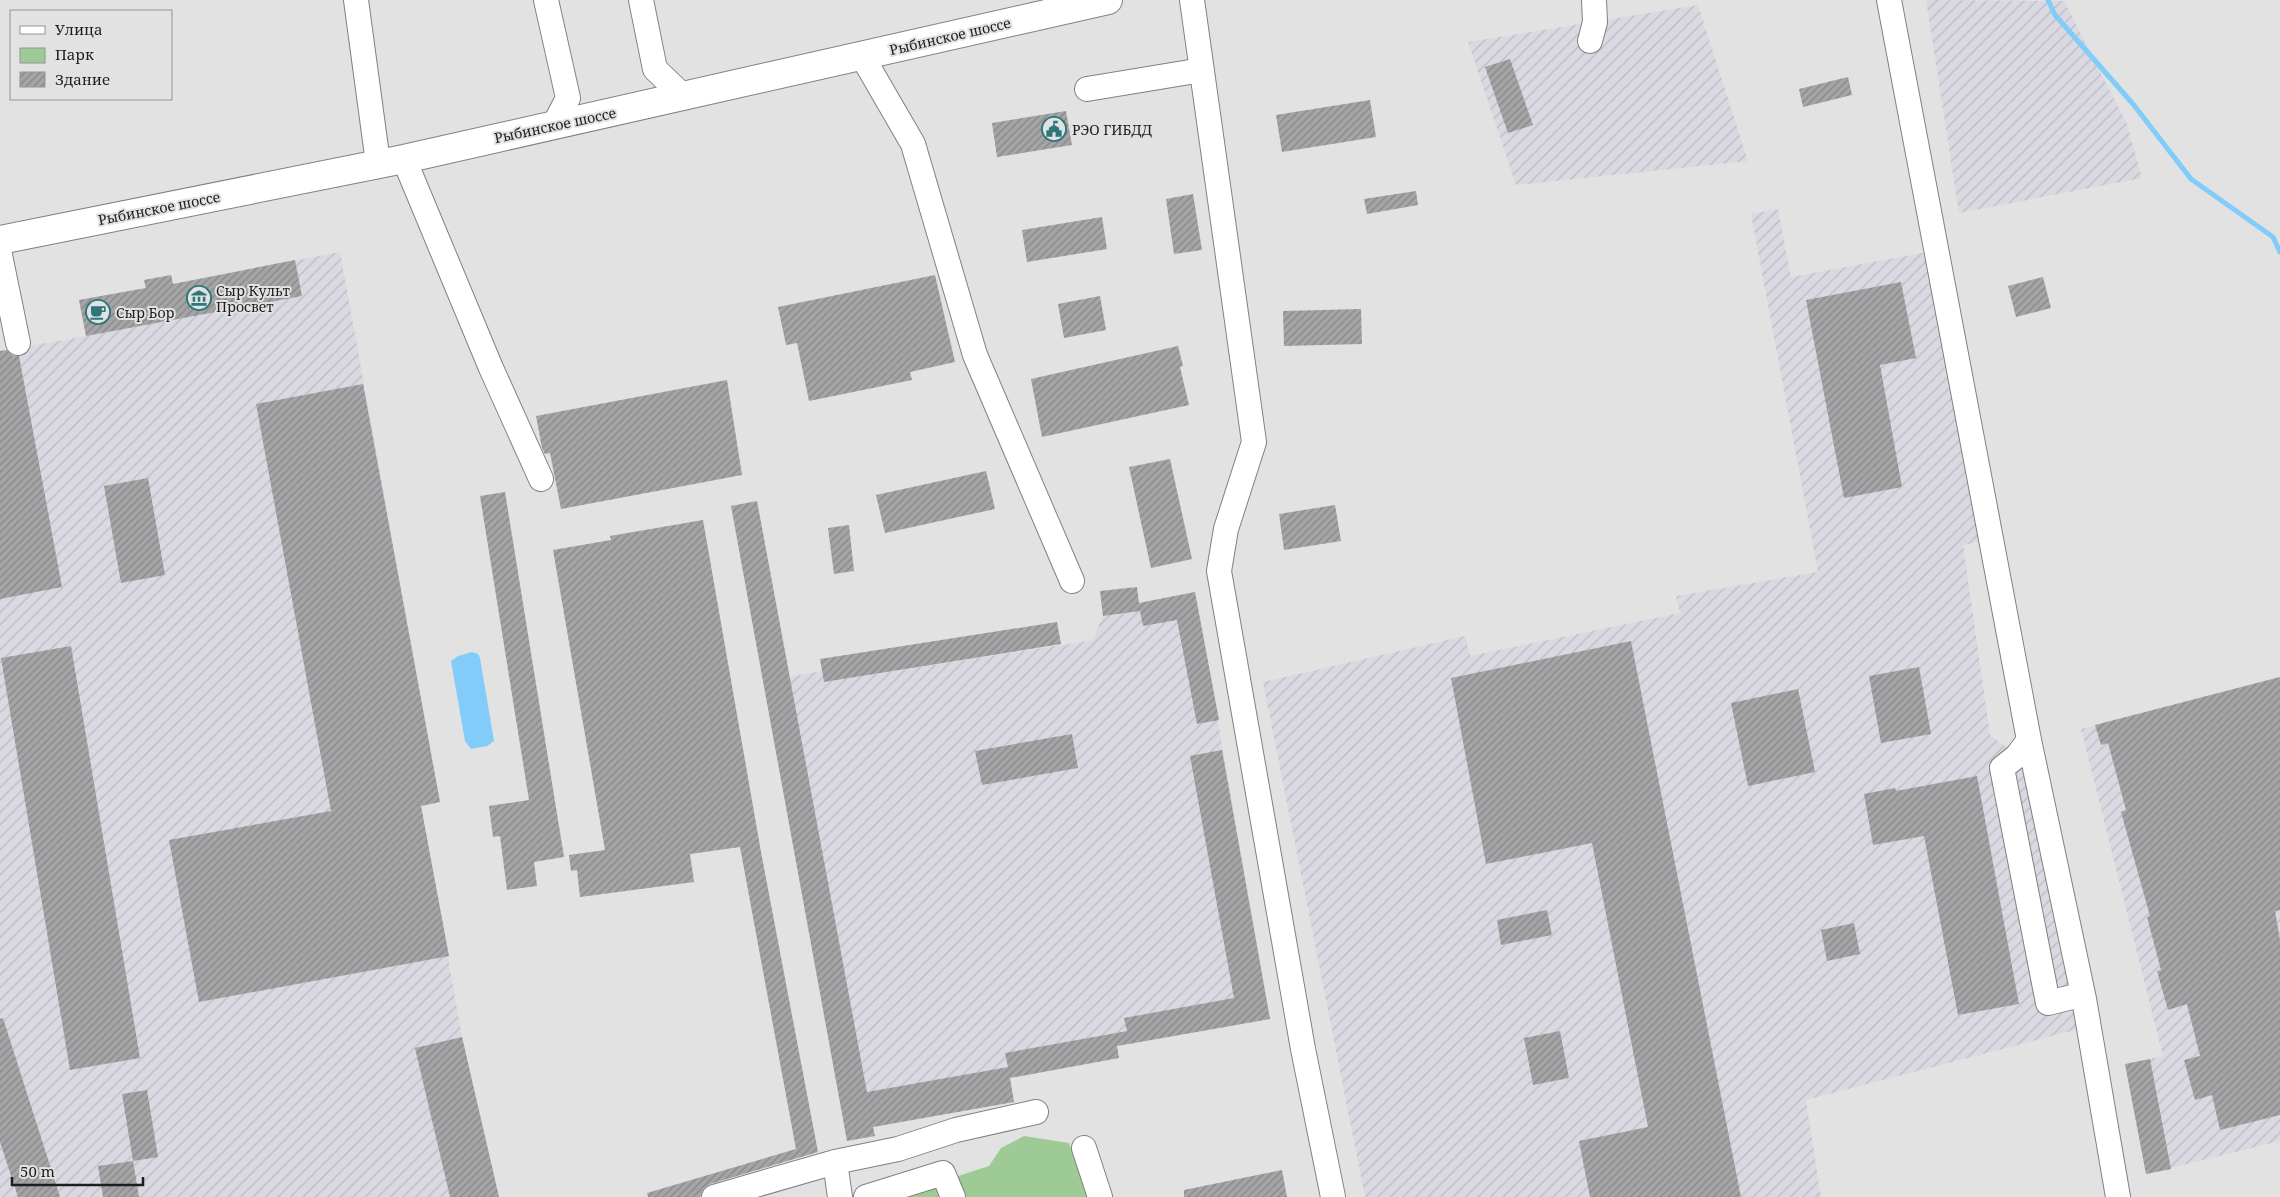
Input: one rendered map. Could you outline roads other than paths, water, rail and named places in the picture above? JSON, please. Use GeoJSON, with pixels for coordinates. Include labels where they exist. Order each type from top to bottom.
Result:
{"type":"FeatureCollection","features":[{"type":"Feature","properties":{"kind":"main road","name":"Рыбинское шоссе"},"geometry":{"type":"LineString","coordinates":[[0,240],[391,161],[684,97],[1108,0]]}},
{"type":"Feature","properties":{"kind":"street"},"geometry":{"type":"LineString","coordinates":[[356,0],[391,161],[491,368],[541,479]]}},
{"type":"Feature","properties":{"kind":"street"},"geometry":{"type":"LineString","coordinates":[[546,0],[568,98],[554,125]]}},
{"type":"Feature","properties":{"kind":"street"},"geometry":{"type":"LineString","coordinates":[[641,0],[655,69],[684,97]]}},
{"type":"Feature","properties":{"kind":"street"},"geometry":{"type":"LineString","coordinates":[[1192,0],[1254,442],[1226,529],[1219,571],[1303,1049],[1333,1197]]}},
{"type":"Feature","properties":{"kind":"street"},"geometry":{"type":"LineString","coordinates":[[1590,41],[1595,22],[1594,0]]}},
{"type":"Feature","properties":{"kind":"street"},"geometry":{"type":"LineString","coordinates":[[1889,0],[2029,740],[2084,999],[2118,1197]]}},
{"type":"Feature","properties":{"kind":"street"},"geometry":{"type":"LineString","coordinates":[[862,56],[913,144],[975,355],[1072,581]]}},
{"type":"Feature","properties":{"kind":"street"},"geometry":{"type":"LineString","coordinates":[[1087,89],[1202,70]]}},
{"type":"Feature","properties":{"kind":"street"},"geometry":{"type":"LineString","coordinates":[[0,255],[18,343]]}},
{"type":"Feature","properties":{"kind":"street"},"geometry":{"type":"LineString","coordinates":[[2029,740],[2017,756],[2002,768],[2048,1003],[2072,997],[2084,999]]}},
{"type":"Feature","properties":{"kind":"street"},"geometry":{"type":"LineString","coordinates":[[714,1197],[835,1162],[898,1149],[956,1130],[1036,1112]]}},
{"type":"Feature","properties":{"kind":"street"},"geometry":{"type":"LineString","coordinates":[[926,1140],[953,1197]]}},
{"type":"Feature","properties":{"kind":"street"},"geometry":{"type":"LineString","coordinates":[[1084,1148],[1100,1197]]}},
{"type":"Feature","properties":{"kind":"street"},"geometry":{"type":"LineString","coordinates":[[835,1162],[840,1197]]}},
{"type":"Feature","properties":{"kind":"street"},"geometry":{"type":"LineString","coordinates":[[866,1197],[943,1173]]}},
{"type":"Feature","properties":{"kind":"water"},"geometry":{"type":"Polygon","coordinates":[[[472,652],[478,654],[480,658],[494,741],[487,746],[471,749],[465,741],[451,661],[458,656],[472,652]]]}},
{"type":"Feature","properties":{"kind":"waterway"},"geometry":{"type":"LineString","coordinates":[[2048,0],[2055,15],[2133,104],[2191,179],[2273,237],[2280,252]]}},
{"type":"Feature","properties":{"kind":"place","name":"РЭО ГИБДД"},"geometry":{"type":"Point","coordinates":[1054,129]}},
{"type":"Feature","properties":{"kind":"place","name":"Сыр Культ Просвет"},"geometry":{"type":"Point","coordinates":[199,298]}},
{"type":"Feature","properties":{"kind":"place","name":"Сыр Бор"},"geometry":{"type":"Point","coordinates":[98,312]}}]}
